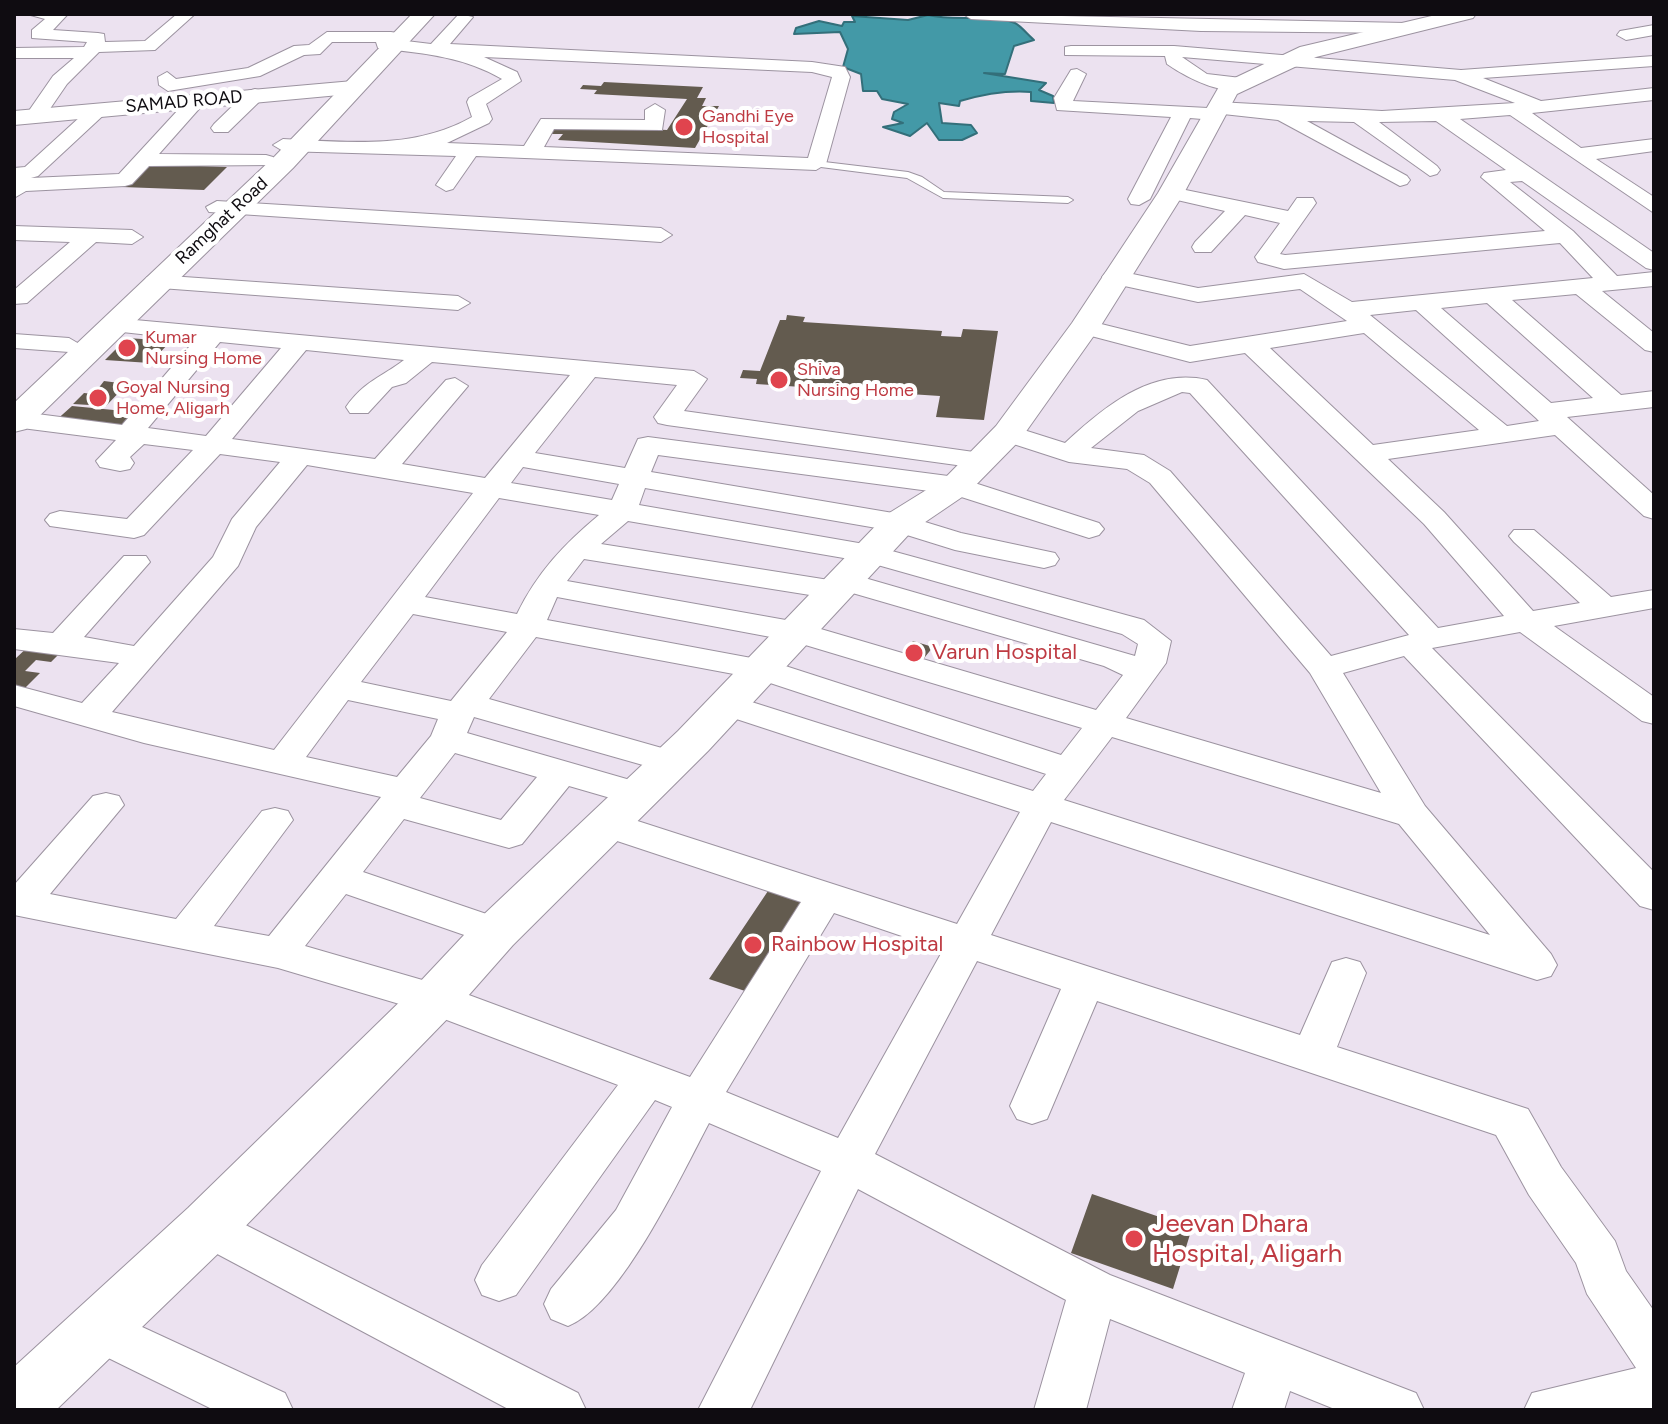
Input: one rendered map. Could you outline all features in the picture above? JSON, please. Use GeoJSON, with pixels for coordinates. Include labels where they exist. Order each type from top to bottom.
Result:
{"type":"FeatureCollection","features":[{"type":"Feature","properties":{"kind":"main road","name":"Ramghat Road"},"geometry":{"type":"LineString","coordinates":[[15,414],[113,325],[346,88],[412,14]]}},
{"type":"Feature","properties":{"kind":"main road","name":"Ramghat Road"},"geometry":{"type":"LineString","coordinates":[[390,42],[424,14]]}},
{"type":"Feature","properties":{"kind":"main road","name":"Ramghat Road"},"geometry":{"type":"LineString","coordinates":[[15,414],[69,345],[227,208]]}},
{"type":"Feature","properties":{"kind":"street"},"geometry":{"type":"LineString","coordinates":[[35,14],[60,14]]}},
{"type":"Feature","properties":{"kind":"street"},"geometry":{"type":"LineString","coordinates":[[25,116],[87,55],[98,38],[38,34],[60,14]]}},
{"type":"Feature","properties":{"kind":"street"},"geometry":{"type":"LineString","coordinates":[[14,68],[149,46],[187,14]]}},
{"type":"Feature","properties":{"kind":"street"},"geometry":{"type":"LineString","coordinates":[[971,14],[1388,21],[1454,15]]}},
{"type":"Feature","properties":{"kind":"street"},"geometry":{"type":"LineString","coordinates":[[1641,14],[1654,20]]}},
{"type":"Feature","properties":{"kind":"street"},"geometry":{"type":"LineString","coordinates":[[437,48],[465,17]]}},
{"type":"Feature","properties":{"kind":"street"},"geometry":{"type":"LineString","coordinates":[[1087,18],[1086,29],[1071,51],[1174,51],[1458,75],[1654,61]]}},
{"type":"Feature","properties":{"kind":"street"},"geometry":{"type":"LineString","coordinates":[[21,1392],[101,1330],[208,1226],[435,999],[496,932],[671,762],[899,523],[967,473],[1008,433],[1085,327],[1155,196],[1214,105],[1291,60],[1388,21]]}},
{"type":"Feature","properties":{"kind":"street"},"geometry":{"type":"LineString","coordinates":[[1626,35],[1654,30]]}},
{"type":"Feature","properties":{"kind":"street"},"geometry":{"type":"LineString","coordinates":[[143,160],[283,150],[390,147],[816,164],[841,77],[839,71],[812,67],[540,56],[327,37],[314,50],[300,50],[278,66],[242,77],[168,85],[167,77]]}},
{"type":"Feature","properties":{"kind":"street"},"geometry":{"type":"LineString","coordinates":[[390,147],[432,140],[474,125],[482,119],[476,102],[512,81],[511,76],[498,68],[437,48]]}},
{"type":"Feature","properties":{"kind":"street"},"geometry":{"type":"LineString","coordinates":[[1174,51],[1173,60],[1202,79],[1214,105]]}},
{"type":"Feature","properties":{"kind":"street"},"geometry":{"type":"LineString","coordinates":[[14,53],[87,55]]}},
{"type":"Feature","properties":{"kind":"street"},"geometry":{"type":"LineString","coordinates":[[1077,74],[1063,98],[1064,106],[1214,105],[1287,117],[1441,115],[1542,108],[1654,94]]}},
{"type":"Feature","properties":{"kind":"street"},"geometry":{"type":"LineString","coordinates":[[1458,75],[1542,108]]}},
{"type":"Feature","properties":{"kind":"street","name":"SAMAD ROAD"},"geometry":{"type":"LineString","coordinates":[[25,116],[346,88]]}},
{"type":"Feature","properties":{"kind":"street"},"geometry":{"type":"LineString","coordinates":[[221,128],[255,95]]}},
{"type":"Feature","properties":{"kind":"street"},"geometry":{"type":"LineString","coordinates":[[14,192],[20,185],[125,180],[197,101]]}},
{"type":"Feature","properties":{"kind":"street"},"geometry":{"type":"LineString","coordinates":[[1513,109],[1654,207]]}},
{"type":"Feature","properties":{"kind":"street"},"geometry":{"type":"LineString","coordinates":[[14,174],[31,172],[99,110]]}},
{"type":"Feature","properties":{"kind":"street"},"geometry":{"type":"LineString","coordinates":[[531,152],[548,123],[655,126],[655,110]]}},
{"type":"Feature","properties":{"kind":"street"},"geometry":{"type":"LineString","coordinates":[[1357,115],[1430,170]]}},
{"type":"Feature","properties":{"kind":"street"},"geometry":{"type":"LineString","coordinates":[[1441,115],[1654,263]]}},
{"type":"Feature","properties":{"kind":"street"},"geometry":{"type":"LineString","coordinates":[[1287,117],[1400,180]]}},
{"type":"Feature","properties":{"kind":"street"},"geometry":{"type":"LineString","coordinates":[[1577,155],[1654,145]]}},
{"type":"Feature","properties":{"kind":"street"},"geometry":{"type":"LineString","coordinates":[[446,185],[472,148]]}},
{"type":"Feature","properties":{"kind":"street"},"geometry":{"type":"LineString","coordinates":[[1630,148],[1654,160]]}},
{"type":"Feature","properties":{"kind":"street"},"geometry":{"type":"LineString","coordinates":[[1528,174],[1491,177],[1565,236],[1610,282]]}},
{"type":"Feature","properties":{"kind":"street"},"geometry":{"type":"LineString","coordinates":[[1155,196],[1240,208],[1299,211],[1266,257],[1284,262],[1565,236]]}},
{"type":"Feature","properties":{"kind":"street"},"geometry":{"type":"LineString","coordinates":[[227,208],[661,235]]}},
{"type":"Feature","properties":{"kind":"street"},"geometry":{"type":"LineString","coordinates":[[1203,247],[1240,208]]}},
{"type":"Feature","properties":{"kind":"street"},"geometry":{"type":"LineString","coordinates":[[14,233],[132,237]]}},
{"type":"Feature","properties":{"kind":"street"},"geometry":{"type":"LineString","coordinates":[[16,300],[90,236]]}},
{"type":"Feature","properties":{"kind":"street"},"geometry":{"type":"LineString","coordinates":[[1114,277],[1198,295],[1304,281],[1359,317],[1502,435]]}},
{"type":"Feature","properties":{"kind":"street"},"geometry":{"type":"LineString","coordinates":[[1085,327],[1125,334],[1177,353],[1253,346],[1359,317],[1423,304],[1654,279]]}},
{"type":"Feature","properties":{"kind":"street"},"geometry":{"type":"LineString","coordinates":[[155,282],[458,303]]}},
{"type":"Feature","properties":{"kind":"street"},"geometry":{"type":"LineString","coordinates":[[1580,285],[1654,345]]}},
{"type":"Feature","properties":{"kind":"street"},"geometry":{"type":"LineString","coordinates":[[1494,297],[1615,404]]}},
{"type":"Feature","properties":{"kind":"street"},"geometry":{"type":"LineString","coordinates":[[1423,304],[1654,510]]}},
{"type":"Feature","properties":{"kind":"street"},"geometry":{"type":"LineString","coordinates":[[113,325],[694,379],[667,417],[967,473],[1089,529]]}},
{"type":"Feature","properties":{"kind":"street"},"geometry":{"type":"LineString","coordinates":[[120,463],[110,461],[213,335]]}},
{"type":"Feature","properties":{"kind":"street"},"geometry":{"type":"LineString","coordinates":[[14,341],[69,345]]}},
{"type":"Feature","properties":{"kind":"street"},"geometry":{"type":"LineString","coordinates":[[60,520],[134,529],[213,445],[299,343]]}},
{"type":"Feature","properties":{"kind":"street"},"geometry":{"type":"LineString","coordinates":[[1253,346],[1434,518],[1525,621],[1654,713]]}},
{"type":"Feature","properties":{"kind":"street"},"geometry":{"type":"LineString","coordinates":[[359,407],[383,382],[397,378],[424,356]]}},
{"type":"Feature","properties":{"kind":"street"},"geometry":{"type":"LineString","coordinates":[[281,765],[492,488],[590,367]]}},
{"type":"Feature","properties":{"kind":"street"},"geometry":{"type":"LineString","coordinates":[[1069,454],[1097,428],[1139,400],[1172,383],[1186,382],[1198,386],[1420,642],[1654,896]]}},
{"type":"Feature","properties":{"kind":"street"},"geometry":{"type":"LineString","coordinates":[[382,469],[455,386]]}},
{"type":"Feature","properties":{"kind":"street"},"geometry":{"type":"LineString","coordinates":[[1366,454],[1502,435],[1615,404],[1654,399]]}},
{"type":"Feature","properties":{"kind":"street"},"geometry":{"type":"LineString","coordinates":[[15,414],[382,469],[622,511],[850,575],[1116,659],[1141,671],[1105,724],[1041,806],[848,1162],[724,1410]]}},
{"type":"Feature","properties":{"kind":"street"},"geometry":{"type":"LineString","coordinates":[[727,705],[1537,965],[1412,815],[1324,668],[1160,477],[1134,461],[1069,454],[1008,433]]}},
{"type":"Feature","properties":{"kind":"street"},"geometry":{"type":"LineString","coordinates":[[278,953],[528,626],[546,586],[577,549],[622,511],[648,445],[967,473]]}},
{"type":"Feature","properties":{"kind":"street"},"geometry":{"type":"LineString","coordinates":[[89,717],[227,560],[242,525],[300,456]]}},
{"type":"Feature","properties":{"kind":"street"},"geometry":{"type":"LineString","coordinates":[[517,458],[899,523],[955,541],[1044,559]]}},
{"type":"Feature","properties":{"kind":"street"},"geometry":{"type":"LineString","coordinates":[[1524,536],[1605,609]]}},
{"type":"Feature","properties":{"kind":"street"},"geometry":{"type":"LineString","coordinates":[[577,549],[850,575]]}},
{"type":"Feature","properties":{"kind":"street"},"geometry":{"type":"LineString","coordinates":[[61,643],[135,562]]}},
{"type":"Feature","properties":{"kind":"street"},"geometry":{"type":"LineString","coordinates":[[546,586],[797,632],[1412,815]]}},
{"type":"Feature","properties":{"kind":"street"},"geometry":{"type":"LineString","coordinates":[[1324,668],[1420,642],[1653,600]]}},
{"type":"Feature","properties":{"kind":"street"},"geometry":{"type":"LineString","coordinates":[[405,603],[761,669],[1052,764]]}},
{"type":"Feature","properties":{"kind":"street"},"geometry":{"type":"LineString","coordinates":[[14,639],[61,643],[142,657]]}},
{"type":"Feature","properties":{"kind":"street"},"geometry":{"type":"LineString","coordinates":[[340,688],[458,719],[671,762]]}},
{"type":"Feature","properties":{"kind":"street"},"geometry":{"type":"LineString","coordinates":[[14,695],[400,797],[509,835],[561,772]]}},
{"type":"Feature","properties":{"kind":"street"},"geometry":{"type":"LineString","coordinates":[[458,719],[561,772],[638,794]]}},
{"type":"Feature","properties":{"kind":"street"},"geometry":{"type":"LineString","coordinates":[[17,902],[106,805]]}},
{"type":"Feature","properties":{"kind":"street"},"geometry":{"type":"LineString","coordinates":[[187,933],[275,820]]}},
{"type":"Feature","properties":{"kind":"street"},"geometry":{"type":"LineString","coordinates":[[606,824],[1512,1122],[1545,1181],[1598,1256],[1604,1279],[1654,1352]]}},
{"type":"Feature","properties":{"kind":"street"},"geometry":{"type":"LineString","coordinates":[[337,877],[496,932]]}},
{"type":"Feature","properties":{"kind":"street"},"geometry":{"type":"LineString","coordinates":[[568,1304],[632,1224],[698,1101],[826,895]]}},
{"type":"Feature","properties":{"kind":"street"},"geometry":{"type":"LineString","coordinates":[[17,902],[278,953],[435,999],[647,1078],[848,1162],[1093,1290],[1398,1410]]}},
{"type":"Feature","properties":{"kind":"street"},"geometry":{"type":"LineString","coordinates":[[1313,1055],[1346,973]]}},
{"type":"Feature","properties":{"kind":"street"},"geometry":{"type":"LineString","coordinates":[[1032,1106],[1085,980]]}},
{"type":"Feature","properties":{"kind":"street"},"geometry":{"type":"LineString","coordinates":[[499,1280],[647,1078]]}},
{"type":"Feature","properties":{"kind":"street"},"geometry":{"type":"LineString","coordinates":[[208,1226],[560,1410]]}},
{"type":"Feature","properties":{"kind":"street"},"geometry":{"type":"LineString","coordinates":[[1060,1410],[1093,1290]]}},
{"type":"Feature","properties":{"kind":"street"},"geometry":{"type":"LineString","coordinates":[[101,1330],[267,1410]]}},
{"type":"Feature","properties":{"kind":"street"},"geometry":{"type":"LineString","coordinates":[[1258,1410],[1274,1361]]}},
{"type":"Feature","properties":{"kind":"street"},"geometry":{"type":"LineString","coordinates":[[1550,1410],[1654,1388]]}},
{"type":"Feature","properties":{"kind":"lane"},"geometry":{"type":"LineString","coordinates":[[816,164],[908,175],[920,178],[929,189],[943,195],[1068,200]]}},
{"type":"Feature","properties":{"kind":"water"},"geometry":{"type":"Polygon","coordinates":[[[928,15],[1004,20],[1017,24],[1034,40],[1014,46],[1005,74],[984,73],[1046,83],[1039,90],[1053,96],[1054,103],[1031,101],[1031,92],[1004,92],[960,101],[959,106],[939,103],[942,123],[971,125],[977,133],[962,140],[939,140],[927,123],[910,136],[883,127],[903,123],[892,119],[894,112],[908,104],[882,99],[877,91],[863,91],[861,74],[843,67],[848,49],[840,32],[794,34],[796,28],[819,21],[842,26],[844,22],[855,22],[852,16],[908,20],[928,15]]]}},
{"type":"Feature","properties":{"kind":"building"},"geometry":{"type":"Polygon","coordinates":[[[604,82],[703,87],[697,98],[706,98],[702,106],[719,106],[695,148],[558,140],[563,134],[547,134],[552,127],[570,125],[667,130],[687,99],[594,94],[597,90],[580,89],[583,85],[601,86],[604,82]]]}},
{"type":"Feature","properties":{"kind":"building"},"geometry":{"type":"Polygon","coordinates":[[[147,164],[227,167],[204,190],[122,187],[147,164]]]}},
{"type":"Feature","properties":{"kind":"building"},"geometry":{"type":"Polygon","coordinates":[[[787,315],[805,317],[803,322],[942,331],[941,336],[961,337],[963,329],[998,331],[984,420],[936,417],[940,396],[756,384],[757,379],[740,378],[743,370],[760,371],[780,320],[786,320],[787,315]]]}},
{"type":"Feature","properties":{"kind":"building"},"geometry":{"type":"Polygon","coordinates":[[[127,338],[171,341],[150,363],[105,360],[127,338]]]}},
{"type":"Feature","properties":{"kind":"building"},"geometry":{"type":"Polygon","coordinates":[[[104,381],[127,384],[106,406],[73,404],[84,393],[94,394],[104,381]]]}},
{"type":"Feature","properties":{"kind":"building"},"geometry":{"type":"Polygon","coordinates":[[[72,406],[145,413],[126,431],[53,423],[72,406]]]}},
{"type":"Feature","properties":{"kind":"building"},"geometry":{"type":"Polygon","coordinates":[[[913,641],[933,647],[917,667],[897,660],[913,641]]]}},
{"type":"Feature","properties":{"kind":"building"},"geometry":{"type":"Polygon","coordinates":[[[32,643],[65,648],[51,662],[36,660],[25,671],[40,673],[24,689],[14,687],[14,660],[32,643]]]}},
{"type":"Feature","properties":{"kind":"building"},"geometry":{"type":"Polygon","coordinates":[[[770,888],[815,903],[757,995],[709,979],[770,888]]]}},
{"type":"Feature","properties":{"kind":"building"},"geometry":{"type":"Polygon","coordinates":[[[1092,1194],[1192,1228],[1173,1289],[1071,1253],[1092,1194]]]}},
{"type":"Feature","properties":{"kind":"place","name":"Gandhi Eye Hospital"},"geometry":{"type":"Point","coordinates":[684,127]}},
{"type":"Feature","properties":{"kind":"place","name":"Kumar Nursing Home"},"geometry":{"type":"Point","coordinates":[127,348]}},
{"type":"Feature","properties":{"kind":"place","name":"Shiva Nursing Home"},"geometry":{"type":"Point","coordinates":[779,380]}},
{"type":"Feature","properties":{"kind":"place","name":"Goyal Nursing Home, Aligarh"},"geometry":{"type":"Point","coordinates":[98,398]}},
{"type":"Feature","properties":{"kind":"place","name":"Varun Hospital"},"geometry":{"type":"Point","coordinates":[914,653]}},
{"type":"Feature","properties":{"kind":"place","name":"Rainbow Hospital"},"geometry":{"type":"Point","coordinates":[753,945]}},
{"type":"Feature","properties":{"kind":"place","name":"Jeevan Dhara Hospital, Aligarh"},"geometry":{"type":"Point","coordinates":[1134,1239]}}]}
